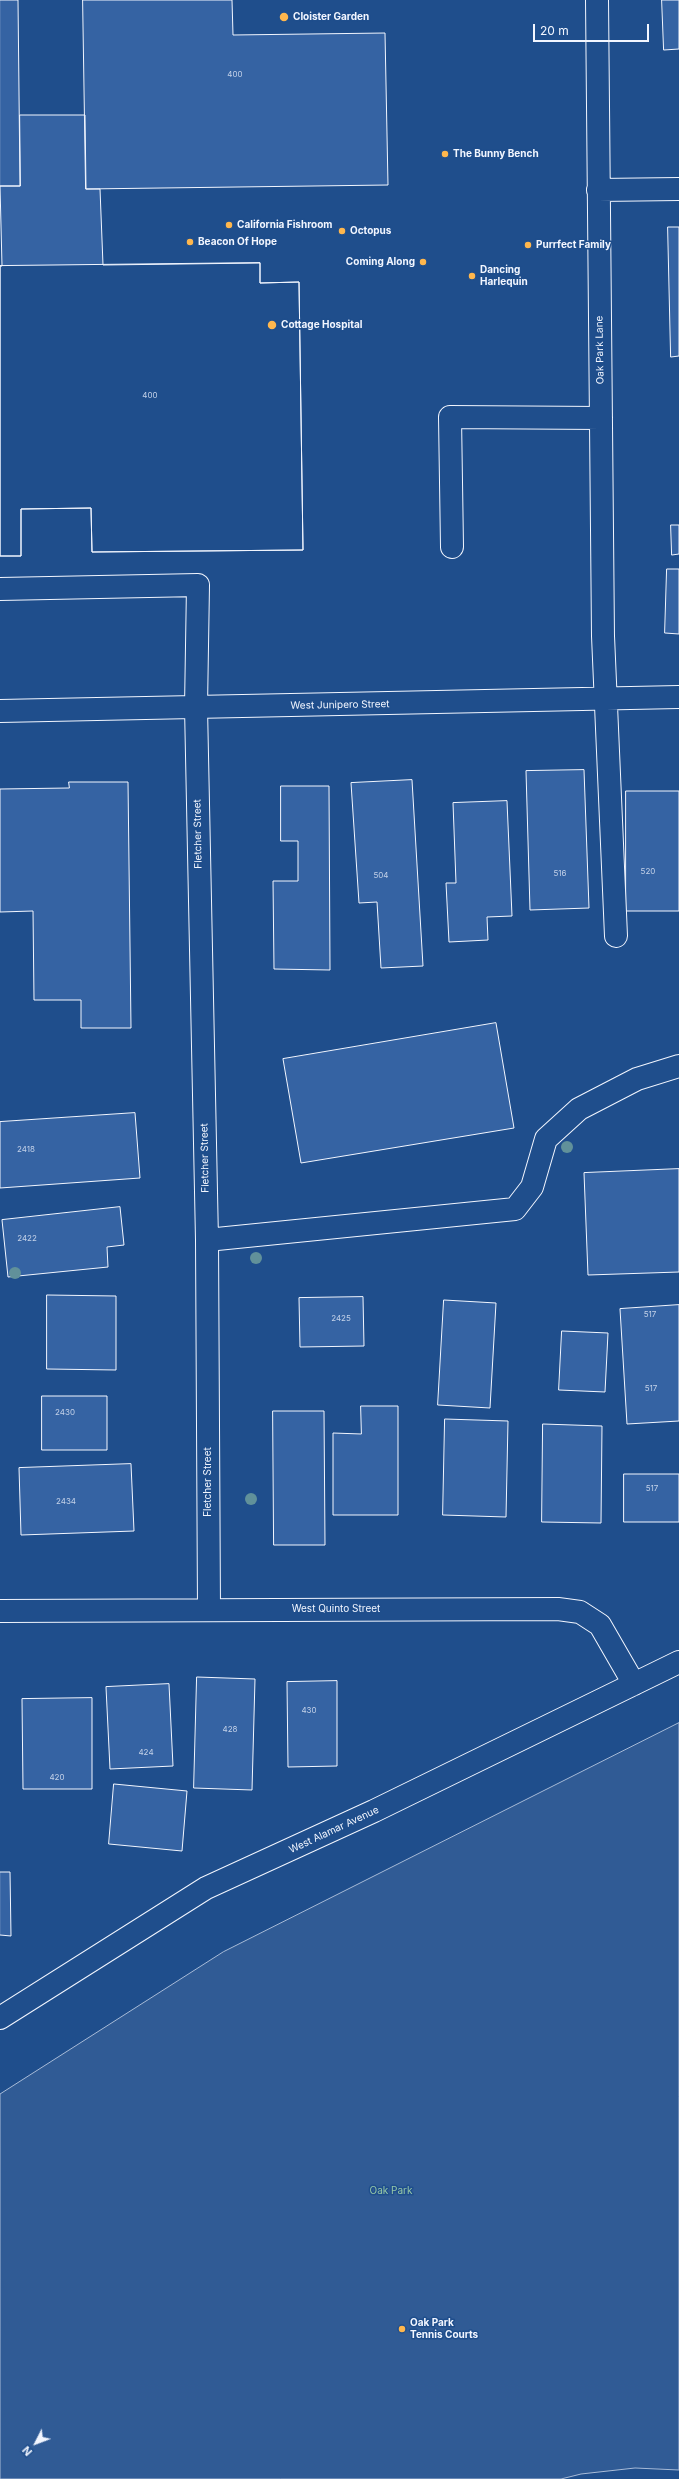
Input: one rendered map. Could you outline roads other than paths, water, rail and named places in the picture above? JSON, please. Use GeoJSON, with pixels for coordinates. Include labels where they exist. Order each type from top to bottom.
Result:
{"type":"FeatureCollection","features":[{"type":"Feature","properties":{"kind":"street","name":"Oak Park Lane"},"geometry":{"type":"LineString","coordinates":[[597,0],[603,636],[616,936]]}},
{"type":"Feature","properties":{"kind":"street"},"geometry":{"type":"LineString","coordinates":[[598,190],[679,189]]}},
{"type":"Feature","properties":{"kind":"street"},"geometry":{"type":"LineString","coordinates":[[452,547],[450,417],[601,418]]}},
{"type":"Feature","properties":{"kind":"street","name":"Fletcher Street"},"geometry":{"type":"LineString","coordinates":[[0,589],[198,585],[196,707],[207,1240],[209,1610]]}},
{"type":"Feature","properties":{"kind":"street","name":"West Junipero Street"},"geometry":{"type":"LineString","coordinates":[[0,711],[606,700],[679,697]]}},
{"type":"Feature","properties":{"kind":"street"},"geometry":{"type":"LineString","coordinates":[[207,1240],[515,1209],[532,1187],[546,1139],[579,1109],[637,1079],[679,1066]]}},
{"type":"Feature","properties":{"kind":"street","name":"West Quinto Street"},"geometry":{"type":"LineString","coordinates":[[0,1611],[558,1609],[580,1612],[600,1625],[634,1684]]}},
{"type":"Feature","properties":{"kind":"street","name":"West Alamar Avenue"},"geometry":{"type":"LineString","coordinates":[[0,2018],[206,1888],[374,1811],[679,1662]]}},
{"type":"Feature","properties":{"kind":"place","name":"Cloister Garden"},"geometry":{"type":"Point","coordinates":[284,17]}},
{"type":"Feature","properties":{"kind":"place","name":"The Bunny Bench"},"geometry":{"type":"Point","coordinates":[445,154]}},
{"type":"Feature","properties":{"kind":"place","name":"California Fishroom"},"geometry":{"type":"Point","coordinates":[229,225]}},
{"type":"Feature","properties":{"kind":"place","name":"Octopus"},"geometry":{"type":"Point","coordinates":[342,231]}},
{"type":"Feature","properties":{"kind":"place","name":"Beacon Of Hope"},"geometry":{"type":"Point","coordinates":[190,242]}},
{"type":"Feature","properties":{"kind":"place","name":"Purrfect Family"},"geometry":{"type":"Point","coordinates":[528,245]}},
{"type":"Feature","properties":{"kind":"place","name":"Coming Along"},"geometry":{"type":"Point","coordinates":[423,262]}},
{"type":"Feature","properties":{"kind":"place","name":"Dancing Harlequin"},"geometry":{"type":"Point","coordinates":[472,276]}},
{"type":"Feature","properties":{"kind":"place","name":"Cottage Hospital"},"geometry":{"type":"Point","coordinates":[272,325]}},
{"type":"Feature","properties":{"kind":"place","name":"Oak Park Tennis Courts"},"geometry":{"type":"Point","coordinates":[402,2329]}},
{"type":"Feature","properties":{"kind":"park label","name":"Oak Park"},"geometry":{"type":"Point","coordinates":[391,2191]}}]}
